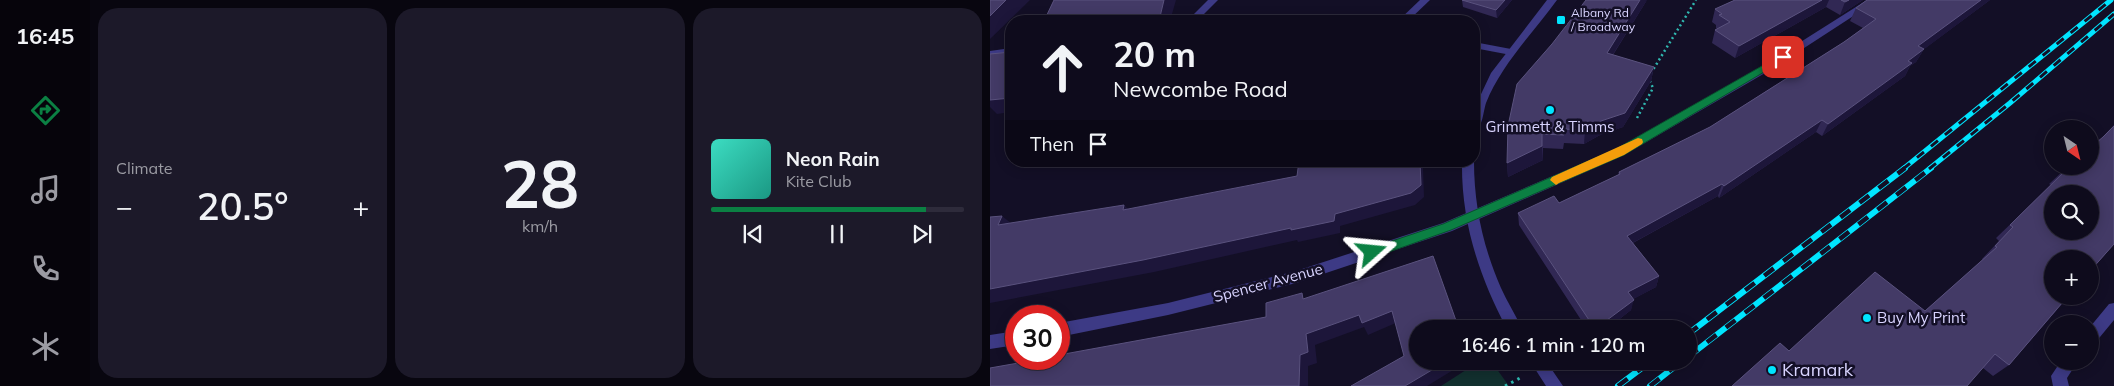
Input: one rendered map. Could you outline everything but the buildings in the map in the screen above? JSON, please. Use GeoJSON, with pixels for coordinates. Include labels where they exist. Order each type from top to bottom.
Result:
{"type":"FeatureCollection","features":[{"type":"Feature","properties":{"kind":"street"},"geometry":{"type":"LineString","coordinates":[[1198,15],[1213,0]]}},
{"type":"Feature","properties":{"kind":"street"},"geometry":{"type":"LineString","coordinates":[[1409,15],[1425,0]]}},
{"type":"Feature","properties":{"kind":"street"},"geometry":{"type":"LineString","coordinates":[[1480,106],[1496,73],[1552,0]]}},
{"type":"Feature","properties":{"kind":"street","name":"Spencer Avenue"},"geometry":{"type":"LineString","coordinates":[[1070,328],[1168,309],[1296,277],[1404,242],[1472,216],[1620,152],[1768,67],[1873,0]]}},
{"type":"Feature","properties":{"kind":"street"},"geometry":{"type":"LineString","coordinates":[[1480,46],[1511,52]]}},
{"type":"Feature","properties":{"kind":"street"},"geometry":{"type":"LineString","coordinates":[[990,54],[1005,52]]}},
{"type":"Feature","properties":{"kind":"street"},"geometry":{"type":"LineString","coordinates":[[1468,167],[1472,216],[1483,261],[1499,300],[1510,320]]}},
{"type":"Feature","properties":{"kind":"street"},"geometry":{"type":"LineString","coordinates":[[2099,327],[2114,309]]}},
{"type":"Feature","properties":{"kind":"street"},"geometry":{"type":"LineString","coordinates":[[990,342],[1005,340]]}},
{"type":"Feature","properties":{"kind":"street"},"geometry":{"type":"LineString","coordinates":[[1543,370],[1555,386]]}},
{"type":"Feature","properties":{"kind":"street"},"geometry":{"type":"LineString","coordinates":[[2062,386],[2059,376],[2064,370]]}},
{"type":"Feature","properties":{"kind":"path"},"geometry":{"type":"LineString","coordinates":[[1620,152],[1653,88],[1649,78],[1696,0]]}},
{"type":"Feature","properties":{"kind":"green space"},"geometry":{"type":"Polygon","coordinates":[[[1466,370],[1497,370],[1509,386],[1441,386],[1466,370]]]}},
{"type":"Feature","properties":{"kind":"railway"},"geometry":{"type":"LineString","coordinates":[[1903,169],[2111,0]]}},
{"type":"Feature","properties":{"kind":"railway"},"geometry":{"type":"LineString","coordinates":[[1929,169],[2114,14]]}},
{"type":"Feature","properties":{"kind":"railway"},"geometry":{"type":"LineString","coordinates":[[1697,327],[1905,168]]}},
{"type":"Feature","properties":{"kind":"railway"},"geometry":{"type":"LineString","coordinates":[[1697,350],[1931,168]]}},
{"type":"Feature","properties":{"kind":"railway"},"geometry":{"type":"LineString","coordinates":[[1618,386],[1639,370]]}},
{"type":"Feature","properties":{"kind":"railway"},"geometry":{"type":"LineString","coordinates":[[1650,386],[1670,370]]}},
{"type":"Feature","properties":{"kind":"slow traffic"},"geometry":{"type":"LineString","coordinates":[[1556,180],[1620,152],[1638,142]]}},
{"type":"Feature","properties":{"kind":"place","name":"Albany Rd / Broadway"},"geometry":{"type":"Point","coordinates":[1561,20]}},
{"type":"Feature","properties":{"kind":"place","name":"Grimmett & Timms"},"geometry":{"type":"Point","coordinates":[1550,110]}},
{"type":"Feature","properties":{"kind":"place","name":"Buy My Print"},"geometry":{"type":"Point","coordinates":[1867,318]}},
{"type":"Feature","properties":{"kind":"place","name":"Kramark"},"geometry":{"type":"Point","coordinates":[1772,370]}},
{"type":"Feature","properties":{"kind":"route"},"geometry":{"type":"LineString","coordinates":[[1372,252],[1447,227],[1620,152],[1783,57]]}}]}
